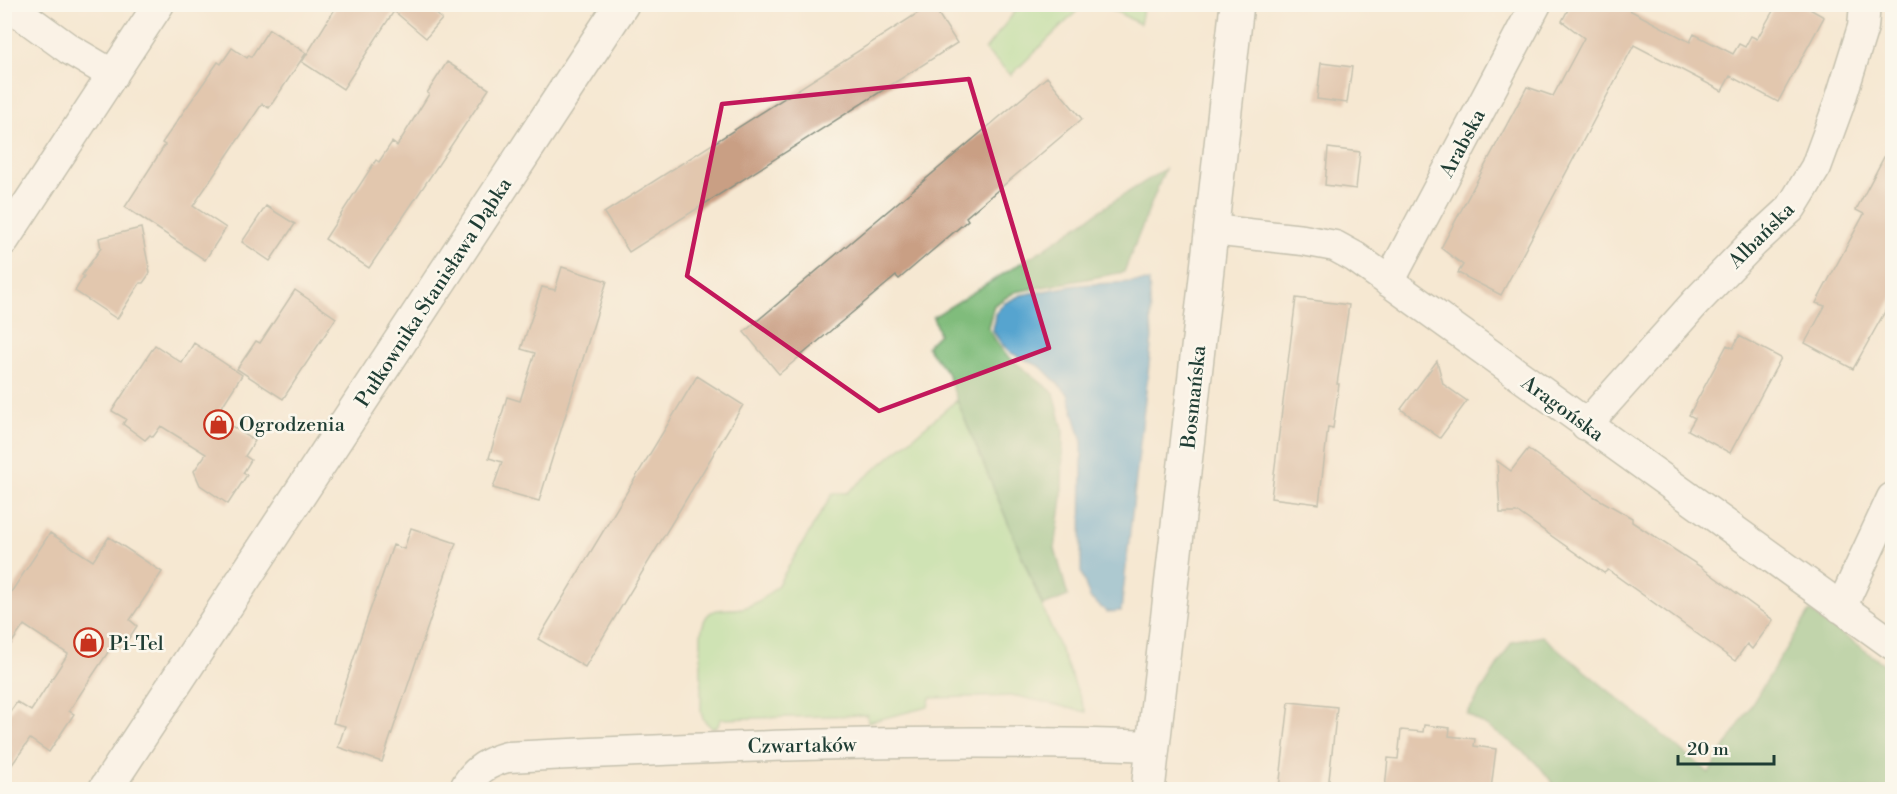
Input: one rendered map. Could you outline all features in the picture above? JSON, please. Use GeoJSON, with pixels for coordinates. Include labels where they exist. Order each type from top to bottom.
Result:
{"type":"FeatureCollection","features":[{"type":"Feature","properties":{"kind":"street"},"geometry":{"type":"LineString","coordinates":[[7,4],[69,50],[113,75]]}},
{"type":"Feature","properties":{"kind":"street"},"geometry":{"type":"LineString","coordinates":[[4,240],[159,4]]}},
{"type":"Feature","properties":{"kind":"street","name":"Pułkownika Stanisława Dąbka"},"geometry":{"type":"LineString","coordinates":[[105,789],[622,4]]}},
{"type":"Feature","properties":{"kind":"street","name":"Bosmańska"},"geometry":{"type":"LineString","coordinates":[[1148,789],[1237,4]]}},
{"type":"Feature","properties":{"kind":"street","name":"Arabska"},"geometry":{"type":"LineString","coordinates":[[1389,282],[1536,4]]}},
{"type":"Feature","properties":{"kind":"street","name":"Albańska"},"geometry":{"type":"LineString","coordinates":[[1586,425],[1696,302],[1753,243],[1791,208],[1816,168],[1839,107],[1863,27],[1865,4]]}},
{"type":"Feature","properties":{"kind":"street","name":"Aragońska"},"geometry":{"type":"LineString","coordinates":[[1212,230],[1303,240],[1335,246],[1355,257],[1893,644]]}},
{"type":"Feature","properties":{"kind":"street"},"geometry":{"type":"LineString","coordinates":[[1841,608],[1893,498]]}},
{"type":"Feature","properties":{"kind":"street","name":"Czwartaków"},"geometry":{"type":"LineString","coordinates":[[464,789],[468,780],[484,766],[507,757],[751,746],[968,742],[1153,746]]}},
{"type":"Feature","properties":{"kind":"highlighted area"},"geometry":{"type":"Polygon","coordinates":[[[969,79],[1049,348],[879,411],[687,276],[722,104],[969,79]]]}},
{"type":"Feature","properties":{"kind":"green space"},"geometry":{"type":"Polygon","coordinates":[[[1021,4],[1073,5],[1079,9],[1011,75],[985,50],[1021,4]]]}},
{"type":"Feature","properties":{"kind":"green space"},"geometry":{"type":"Polygon","coordinates":[[[1104,5],[1144,5],[1140,24],[1104,5]]]}},
{"type":"Feature","properties":{"kind":"green space"},"geometry":{"type":"Polygon","coordinates":[[[1165,169],[1124,272],[1015,292],[994,305],[988,327],[1006,355],[1054,393],[1063,429],[1062,498],[1055,549],[1068,596],[1043,606],[947,372],[927,347],[939,334],[933,317],[1042,250],[1165,169]]]}},
{"type":"Feature","properties":{"kind":"green space"},"geometry":{"type":"Polygon","coordinates":[[[957,400],[1086,712],[1017,696],[930,698],[928,707],[868,722],[867,715],[721,719],[717,727],[712,728],[703,719],[701,710],[701,635],[707,616],[717,610],[738,609],[751,605],[770,593],[777,586],[833,493],[847,493],[957,400]]]}},
{"type":"Feature","properties":{"kind":"green space"},"geometry":{"type":"Polygon","coordinates":[[[1810,611],[1892,670],[1892,789],[1556,789],[1528,755],[1467,714],[1512,642],[1542,636],[1709,773],[1810,611]]]}},
{"type":"Feature","properties":{"kind":"water"},"geometry":{"type":"Polygon","coordinates":[[[1149,281],[1152,338],[1121,611],[1107,612],[1090,598],[1081,572],[1082,442],[1068,394],[1041,367],[1011,353],[1001,343],[993,331],[995,314],[1003,304],[1021,295],[1077,285],[1149,281]]]}},
{"type":"Feature","properties":{"kind":"building"},"geometry":{"type":"Polygon","coordinates":[[[338,4],[425,4],[442,19],[426,38],[394,11],[343,89],[302,62],[338,4]]]}},
{"type":"Feature","properties":{"kind":"building"},"geometry":{"type":"Polygon","coordinates":[[[932,4],[957,43],[629,252],[604,213],[932,4]]]}},
{"type":"Feature","properties":{"kind":"building"},"geometry":{"type":"Polygon","coordinates":[[[1571,4],[1618,4],[1690,42],[1694,34],[1733,54],[1739,44],[1745,47],[1751,36],[1757,39],[1777,4],[1801,4],[1824,17],[1778,102],[1730,76],[1722,91],[1634,45],[1501,295],[1458,273],[1463,265],[1441,248],[1527,87],[1553,96],[1584,38],[1562,21],[1571,4]]]}},
{"type":"Feature","properties":{"kind":"building"},"geometry":{"type":"Polygon","coordinates":[[[269,29],[306,53],[269,108],[262,104],[193,206],[226,228],[205,260],[125,207],[165,145],[162,143],[218,62],[221,64],[232,48],[247,58],[249,55],[251,57],[269,29]]]}},
{"type":"Feature","properties":{"kind":"building"},"geometry":{"type":"Polygon","coordinates":[[[447,62],[489,89],[369,268],[325,239],[376,160],[379,162],[392,142],[397,146],[447,62]]]}},
{"type":"Feature","properties":{"kind":"building"},"geometry":{"type":"Polygon","coordinates":[[[1321,63],[1352,67],[1347,103],[1317,99],[1321,63]]]}},
{"type":"Feature","properties":{"kind":"building"},"geometry":{"type":"Polygon","coordinates":[[[1047,77],[1082,119],[966,217],[968,220],[899,279],[896,276],[779,374],[744,332],[1047,77]]]}},
{"type":"Feature","properties":{"kind":"building"},"geometry":{"type":"Polygon","coordinates":[[[1893,140],[1893,297],[1853,369],[1805,343],[1825,306],[1816,303],[1864,214],[1856,210],[1893,140]]]}},
{"type":"Feature","properties":{"kind":"building"},"geometry":{"type":"Polygon","coordinates":[[[1328,148],[1360,152],[1356,189],[1325,185],[1328,148]]]}},
{"type":"Feature","properties":{"kind":"building"},"geometry":{"type":"Polygon","coordinates":[[[266,206],[295,224],[270,261],[242,242],[266,206]]]}},
{"type":"Feature","properties":{"kind":"building"},"geometry":{"type":"Polygon","coordinates":[[[141,228],[150,273],[143,283],[140,283],[117,319],[75,291],[84,276],[82,275],[101,248],[99,238],[141,228]]]}},
{"type":"Feature","properties":{"kind":"building"},"geometry":{"type":"Polygon","coordinates":[[[562,267],[607,281],[539,501],[493,488],[502,462],[489,458],[507,397],[520,401],[535,353],[521,349],[542,287],[555,290],[562,267]]]}},
{"type":"Feature","properties":{"kind":"building"},"geometry":{"type":"Polygon","coordinates":[[[295,290],[336,318],[283,399],[237,369],[256,341],[260,343],[295,290]]]}},
{"type":"Feature","properties":{"kind":"building"},"geometry":{"type":"Polygon","coordinates":[[[1296,298],[1349,305],[1333,428],[1328,427],[1319,504],[1271,498],[1296,298]]]}},
{"type":"Feature","properties":{"kind":"building"},"geometry":{"type":"Polygon","coordinates":[[[1739,336],[1781,358],[1730,453],[1688,430],[1695,418],[1689,415],[1727,345],[1733,348],[1739,336]]]}},
{"type":"Feature","properties":{"kind":"building"},"geometry":{"type":"Polygon","coordinates":[[[194,343],[242,375],[216,416],[255,441],[245,456],[251,460],[243,473],[247,475],[228,504],[200,485],[194,471],[206,454],[161,426],[153,437],[150,435],[145,440],[123,424],[126,419],[112,411],[155,345],[182,363],[194,343]]]}},
{"type":"Feature","properties":{"kind":"building"},"geometry":{"type":"Polygon","coordinates":[[[1437,361],[1443,384],[1467,401],[1440,438],[1401,409],[1437,361]]]}},
{"type":"Feature","properties":{"kind":"building"},"geometry":{"type":"Polygon","coordinates":[[[697,376],[743,405],[585,667],[538,639],[697,376]]]}},
{"type":"Feature","properties":{"kind":"building"},"geometry":{"type":"Polygon","coordinates":[[[1528,449],[1595,497],[1632,518],[1632,522],[1701,567],[1773,620],[1752,649],[1747,644],[1735,661],[1608,570],[1604,573],[1519,513],[1500,513],[1497,461],[1511,471],[1528,449]]]}},
{"type":"Feature","properties":{"kind":"building"},"geometry":{"type":"Polygon","coordinates":[[[411,528],[456,543],[382,762],[338,747],[345,726],[333,723],[393,545],[404,549],[411,528]]]}},
{"type":"Feature","properties":{"kind":"building"},"geometry":{"type":"Polygon","coordinates":[[[50,533],[93,561],[109,537],[162,572],[130,620],[137,626],[122,649],[114,643],[69,711],[74,714],[49,752],[30,739],[4,776],[4,720],[17,702],[31,711],[68,654],[24,625],[4,654],[4,603],[50,533]]]}},
{"type":"Feature","properties":{"kind":"building"},"geometry":{"type":"Polygon","coordinates":[[[1289,702],[1337,707],[1328,789],[1279,789],[1289,702]]]}},
{"type":"Feature","properties":{"kind":"building"},"geometry":{"type":"Polygon","coordinates":[[[1424,725],[1450,728],[1449,736],[1475,739],[1474,746],[1496,749],[1491,789],[1385,789],[1388,758],[1398,759],[1401,730],[1423,732],[1424,725]]]}},
{"type":"Feature","properties":{"kind":"place","name":"Ogrodzenia"},"geometry":{"type":"Point","coordinates":[218,424]}},
{"type":"Feature","properties":{"kind":"place","name":"Pi-Tel"},"geometry":{"type":"Point","coordinates":[88,643]}}]}
